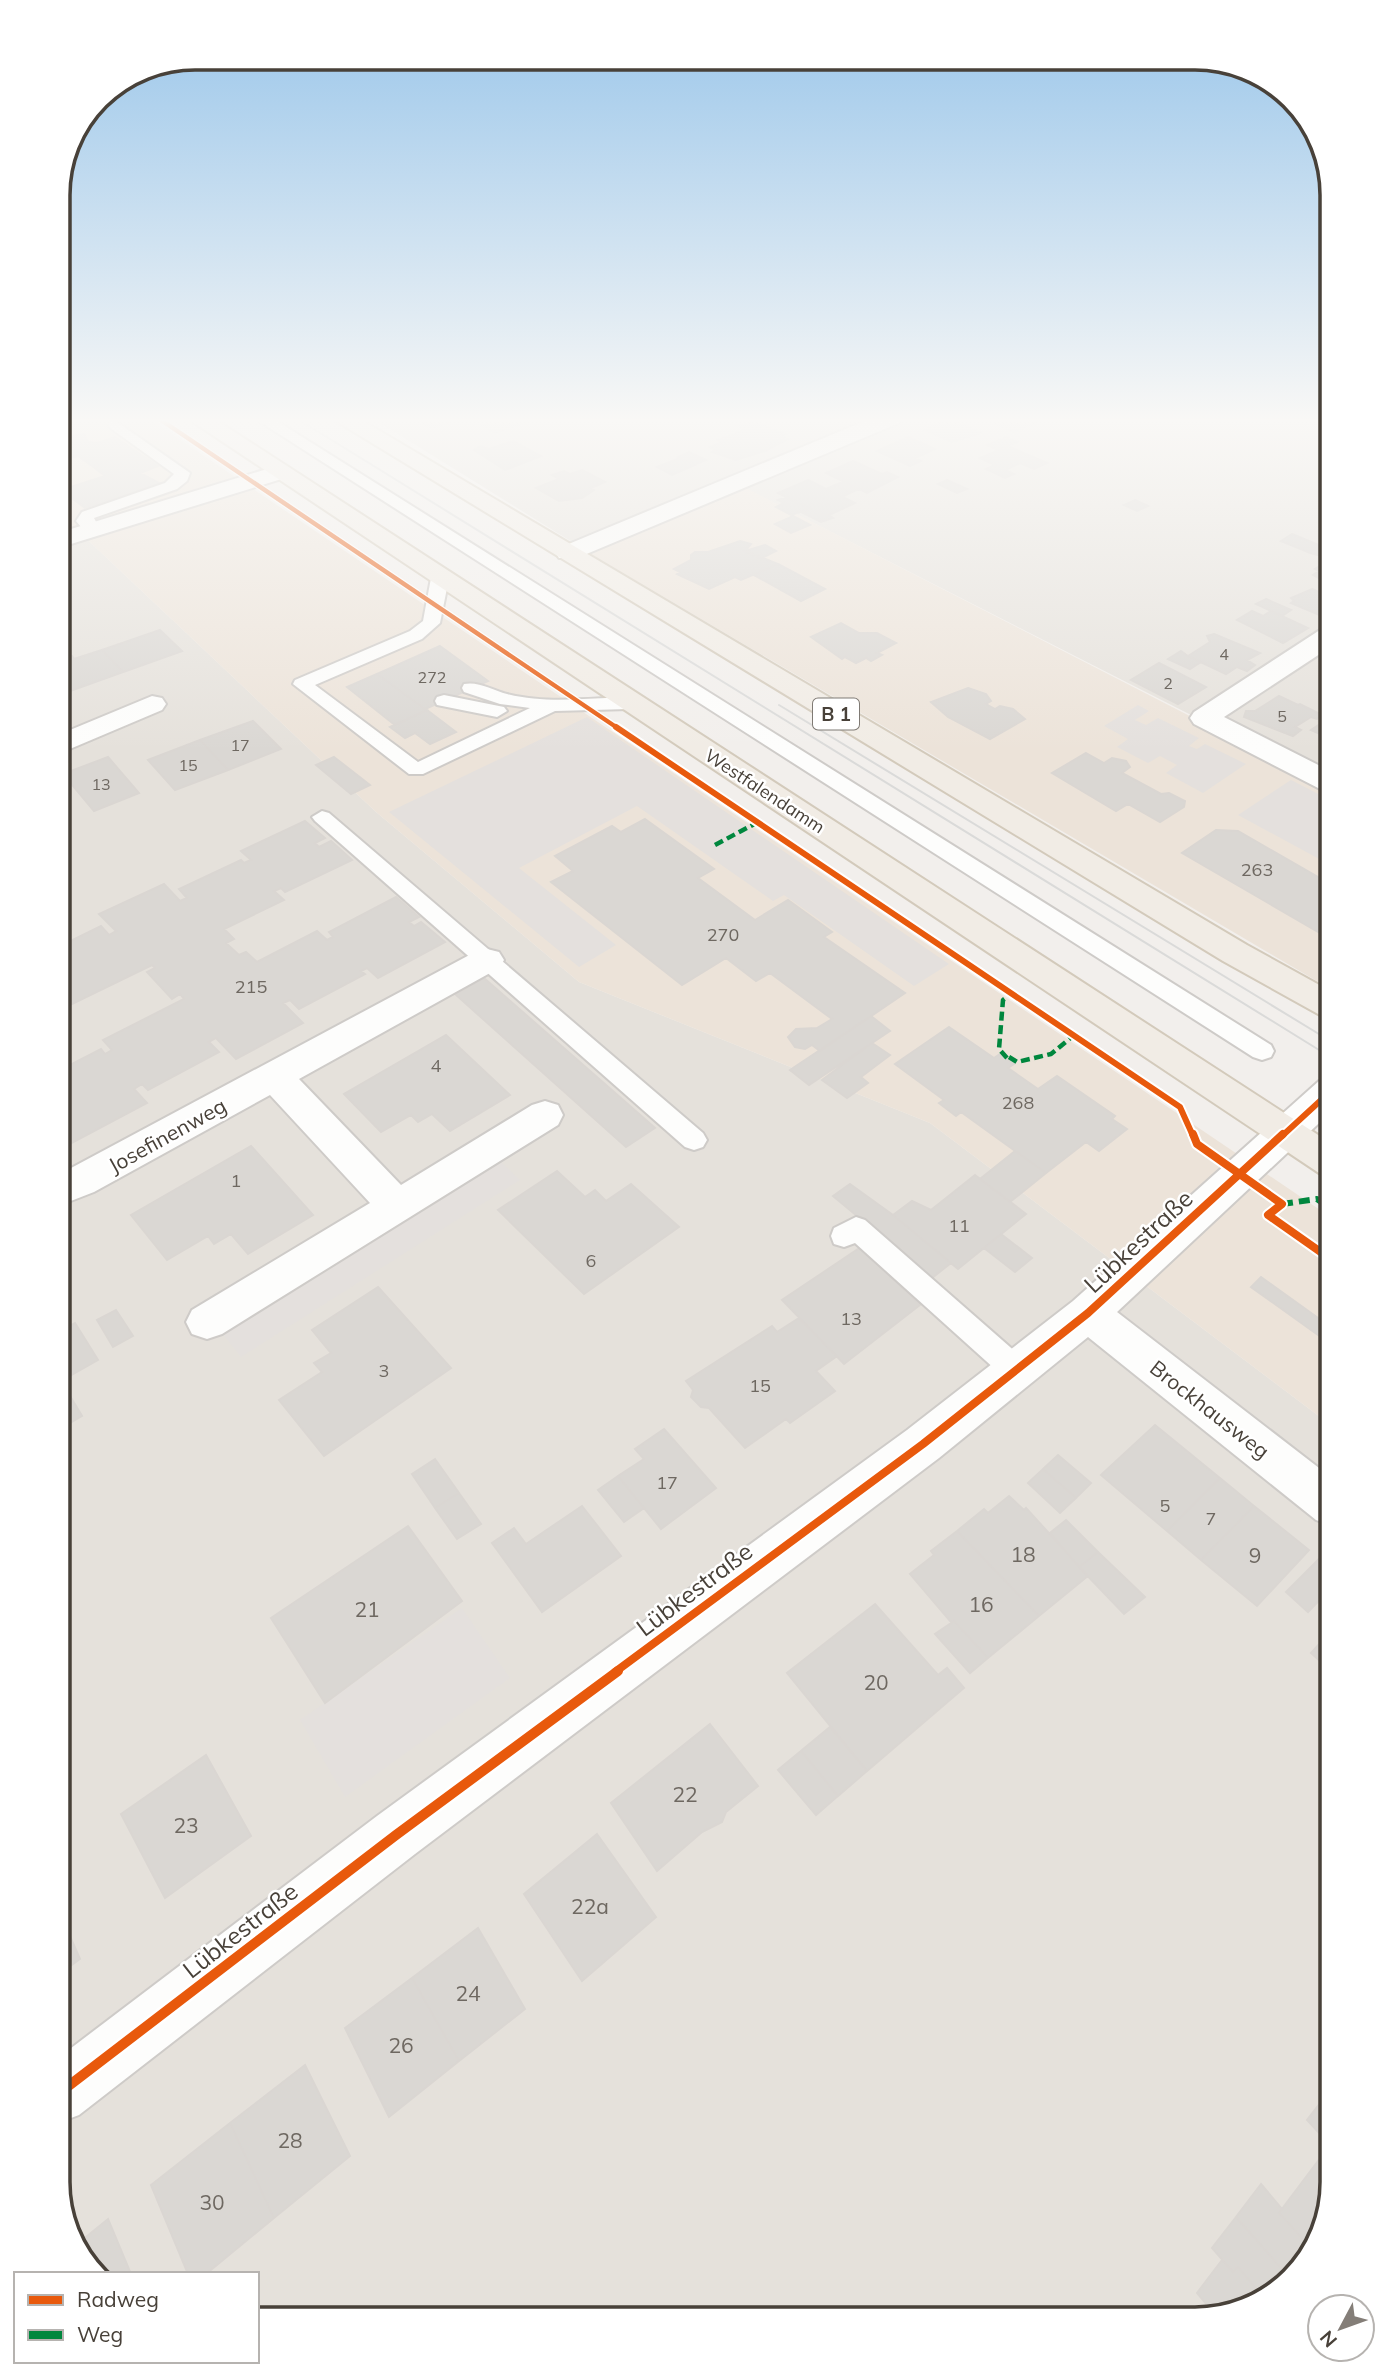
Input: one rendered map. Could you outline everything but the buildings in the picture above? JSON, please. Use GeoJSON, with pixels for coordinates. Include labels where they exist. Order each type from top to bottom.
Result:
{"type":"FeatureCollection","features":[{"type":"Feature","properties":{"kind":"main road","name":"Westfalendamm"},"geometry":{"type":"LineString","coordinates":[[366,529],[1320,1155]]}},
{"type":"Feature","properties":{"kind":"main road","name":"B 1"},"geometry":{"type":"LineString","coordinates":[[528,529],[1235,953],[1320,1000]]}},
{"type":"Feature","properties":{"kind":"street"},"geometry":{"type":"LineString","coordinates":[[70,538],[100,529]]}},
{"type":"Feature","properties":{"kind":"street"},"geometry":{"type":"LineString","coordinates":[[568,553],[626,529]]}},
{"type":"Feature","properties":{"kind":"street"},"geometry":{"type":"LineString","coordinates":[[1320,642],[1204,718],[1320,778]]}},
{"type":"Feature","properties":{"kind":"street"},"geometry":{"type":"LineString","coordinates":[[70,741],[152,704]]}},
{"type":"Feature","properties":{"kind":"street","name":"Josefinenweg"},"geometry":{"type":"LineString","coordinates":[[70,1186],[487,960]]}},
{"type":"Feature","properties":{"kind":"street"},"geometry":{"type":"LineString","coordinates":[[274,1076],[397,1206]]}},
{"type":"Feature","properties":{"kind":"street","name":"Lübkestraße"},"geometry":{"type":"LineString","coordinates":[[70,2085],[406,1827],[923,1444],[1088,1314],[1320,1101]]}},
{"type":"Feature","properties":{"kind":"street"},"geometry":{"type":"LineString","coordinates":[[207,1322],[545,1115]]}},
{"type":"Feature","properties":{"kind":"street","name":"Brockhausweg"},"geometry":{"type":"LineString","coordinates":[[1088,1314],[1320,1496]]}},
{"type":"Feature","properties":{"kind":"lane"},"geometry":{"type":"LineString","coordinates":[[436,529],[1262,1051]]}},
{"type":"Feature","properties":{"kind":"lane"},"geometry":{"type":"LineString","coordinates":[[440,578],[431,623],[416,635],[302,684],[416,769],[552,705]]}},
{"type":"Feature","properties":{"kind":"lane"},"geometry":{"type":"LineString","coordinates":[[416,635],[423,654]]}},
{"type":"Feature","properties":{"kind":"lane"},"geometry":{"type":"LineString","coordinates":[[390,646],[396,666]]}},
{"type":"Feature","properties":{"kind":"lane"},"geometry":{"type":"LineString","coordinates":[[471,688],[507,700],[552,705],[629,703]]}},
{"type":"Feature","properties":{"kind":"lane"},"geometry":{"type":"LineString","coordinates":[[443,701],[525,717]]}},
{"type":"Feature","properties":{"kind":"lane"},"geometry":{"type":"LineString","coordinates":[[322,817],[694,1140]]}},
{"type":"Feature","properties":{"kind":"lane"},"geometry":{"type":"LineString","coordinates":[[844,1236],[856,1228],[1016,1370]]}},
{"type":"Feature","properties":{"kind":"shaded area"},"geometry":{"type":"Polygon","coordinates":[[[70,529],[76,529],[376,812],[579,982],[930,1123],[1320,1417],[1320,2182],[1316,2214],[1299,2251],[1277,2276],[1250,2294],[1219,2305],[1195,2307],[259,2307],[259,2272],[109,2272],[83,2237],[74,2214],[70,2182],[70,529]]]}},
{"type":"Feature","properties":{"kind":"shaded area"},"geometry":{"type":"Polygon","coordinates":[[[76,529],[312,529],[1320,1210],[1320,1417],[930,1123],[579,982],[376,812],[76,529]]]}},
{"type":"Feature","properties":{"kind":"shaded area"},"geometry":{"type":"Polygon","coordinates":[[[551,529],[616,529],[577,545],[551,529]]]}},
{"type":"Feature","properties":{"kind":"shaded area"},"geometry":{"type":"Polygon","coordinates":[[[635,529],[826,529],[1320,783],[1320,983],[584,550],[635,529]]]}},
{"type":"Feature","properties":{"kind":"shaded area"},"geometry":{"type":"Polygon","coordinates":[[[825,529],[1320,529],[1320,773],[1202,712],[1195,717],[825,529]]]}},
{"type":"Feature","properties":{"kind":"shaded area"},"geometry":{"type":"Polygon","coordinates":[[[1138,705],[1149,711],[1135,720],[1146,725],[1158,718],[1199,738],[1189,746],[1197,749],[1205,744],[1246,764],[1203,793],[1166,773],[1177,765],[1160,756],[1148,763],[1117,747],[1128,739],[1104,726],[1138,705]]]}},
{"type":"Feature","properties":{"kind":"shaded area"},"geometry":{"type":"Polygon","coordinates":[[[587,717],[949,964],[914,986],[784,895],[773,901],[637,806],[519,868],[616,945],[579,967],[389,812],[587,717]]]}},
{"type":"Feature","properties":{"kind":"shaded area"},"geometry":{"type":"Polygon","coordinates":[[[1291,780],[1320,795],[1320,859],[1238,815],[1291,780]]]}},
{"type":"Feature","properties":{"kind":"shaded area"},"geometry":{"type":"Polygon","coordinates":[[[499,1160],[520,1180],[241,1357],[222,1333],[499,1160]]]}},
{"type":"Feature","properties":{"kind":"shaded area"},"geometry":{"type":"Polygon","coordinates":[[[462,1608],[510,1678],[345,1797],[300,1720],[462,1608]]]}},
{"type":"Feature","properties":{"kind":"tram line"},"geometry":{"type":"LineString","coordinates":[[476,529],[1320,1051]]}},
{"type":"Feature","properties":{"kind":"tram line"},"geometry":{"type":"LineString","coordinates":[[779,705],[1320,1035]]}},
{"type":"Feature","properties":{"kind":"marked path"},"geometry":{"type":"LineString","coordinates":[[715,845],[758,822]]}},
{"type":"Feature","properties":{"kind":"marked path"},"geometry":{"type":"LineString","coordinates":[[1007,1058],[1009,1057],[999,1049],[1003,1000],[1011,994]]}},
{"type":"Feature","properties":{"kind":"marked path"},"geometry":{"type":"LineString","coordinates":[[1009,1057],[1017,1062],[1051,1054],[1073,1036]]}},
{"type":"Feature","properties":{"kind":"marked path"},"geometry":{"type":"LineString","coordinates":[[1282,1204],[1317,1199],[1320,1201]]}},
{"type":"Feature","properties":{"kind":"cycle path"},"geometry":{"type":"LineString","coordinates":[[323,529],[1180,1107],[1197,1144],[1282,1204],[1268,1215],[1320,1252]]}},
{"type":"Feature","properties":{"kind":"cycle path"},"geometry":{"type":"LineString","coordinates":[[70,2085],[396,1835],[923,1444],[1088,1313],[1320,1101]]}}]}
